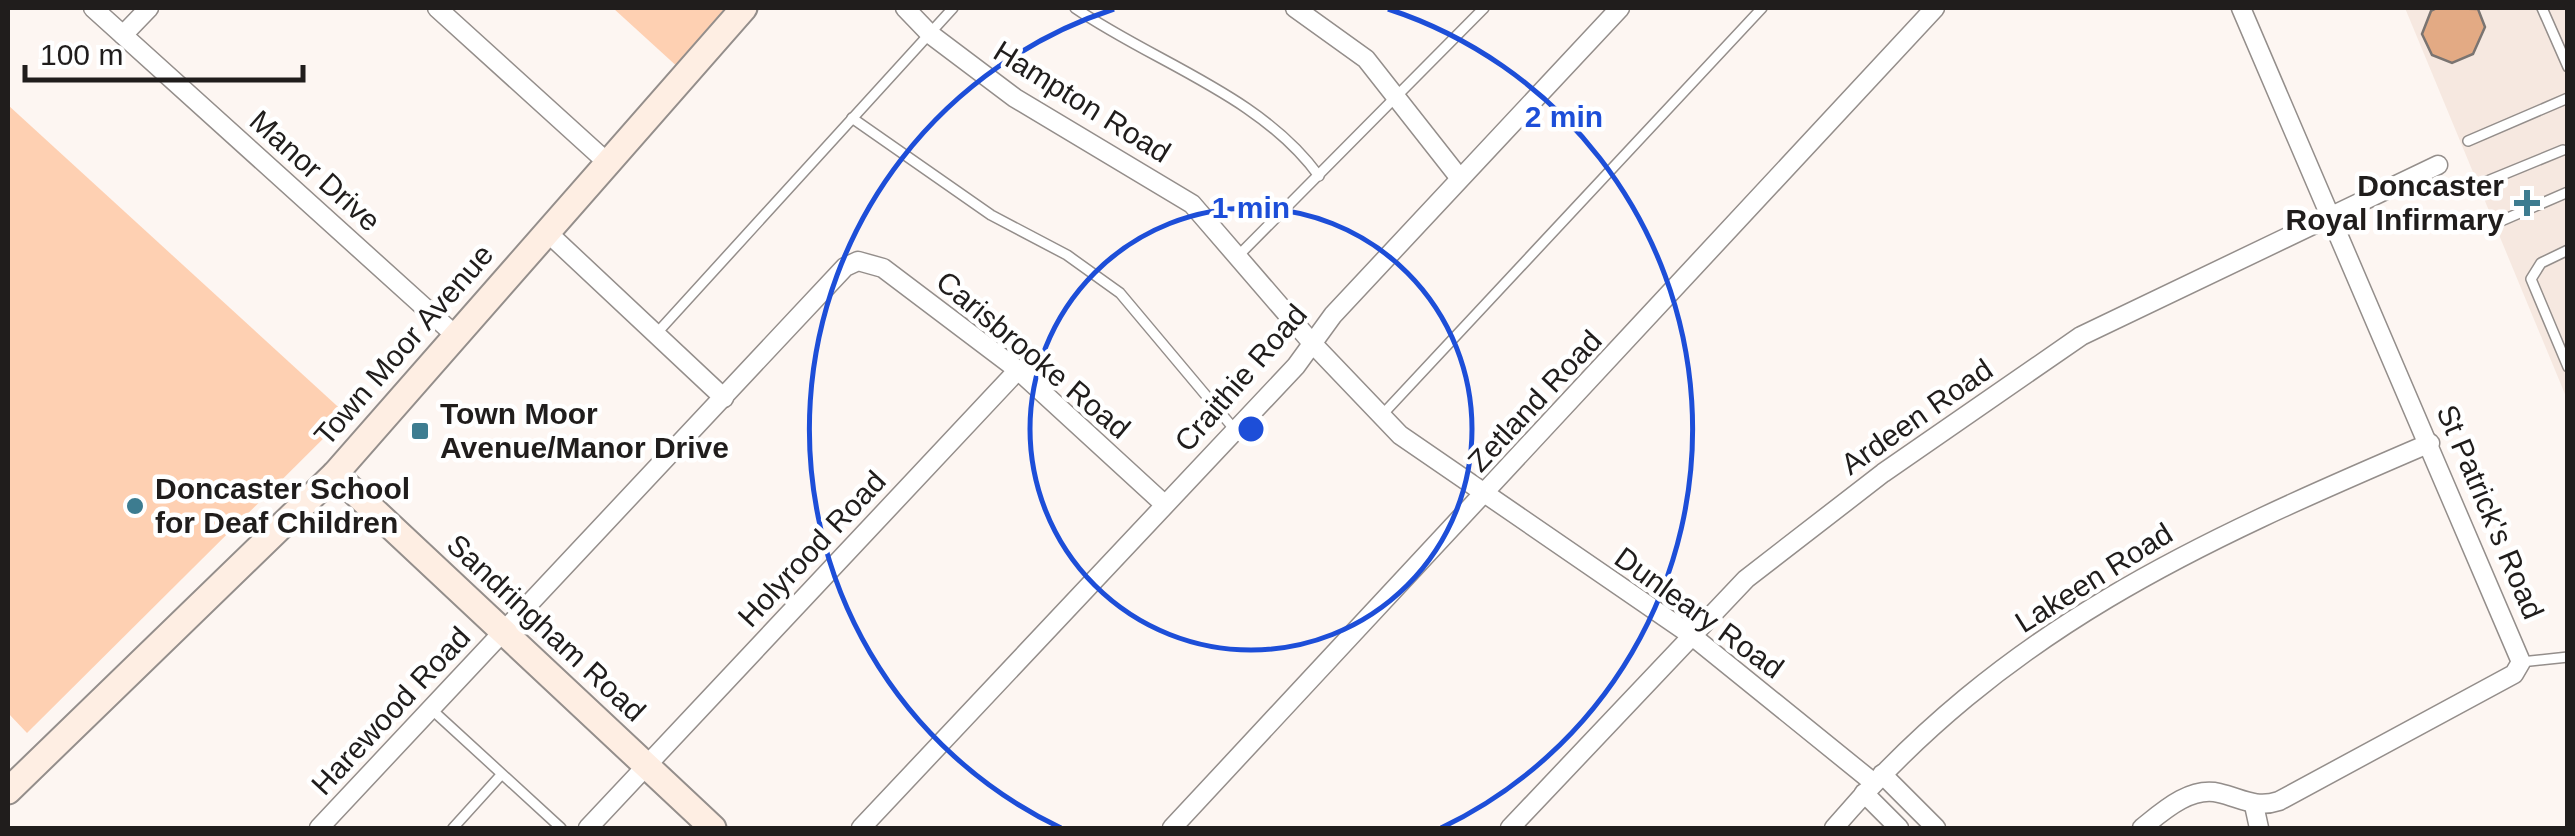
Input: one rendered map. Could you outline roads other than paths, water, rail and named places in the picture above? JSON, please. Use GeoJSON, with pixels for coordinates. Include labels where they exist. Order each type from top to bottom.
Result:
{"type":"FeatureCollection","features":[{"type":"Feature","properties":{"kind":"street","name":"Manor Drive"},"geometry":{"type":"LineString","coordinates":[[93,8],[455,335]]}},
{"type":"Feature","properties":{"kind":"street"},"geometry":{"type":"LineString","coordinates":[[123,35],[148,8]]}},
{"type":"Feature","properties":{"kind":"street"},"geometry":{"type":"LineString","coordinates":[[436,8],[609,164]]}},
{"type":"Feature","properties":{"kind":"street","name":"Town Moor Avenue"},"geometry":{"type":"LineString","coordinates":[[8,791],[335,474],[744,8]]}},
{"type":"Feature","properties":{"kind":"street","name":"Hampton Road"},"geometry":{"type":"LineString","coordinates":[[905,8],[930,34],[1015,98],[1192,204],[1381,416],[1400,435],[1484,496]]}},
{"type":"Feature","properties":{"kind":"street"},"geometry":{"type":"LineString","coordinates":[[1295,8],[1366,59],[1458,176]]}},
{"type":"Feature","properties":{"kind":"street","name":"St Patrick's Road"},"geometry":{"type":"LineString","coordinates":[[2241,8],[2521,662],[2514,674],[2279,801],[2254,805]]}},
{"type":"Feature","properties":{"kind":"street","name":"Craithie Road"},"geometry":{"type":"LineString","coordinates":[[861,828],[1296,366],[1458,176],[1613,10]]}},
{"type":"Feature","properties":{"kind":"street","name":"Zetland Road"},"geometry":{"type":"LineString","coordinates":[[1172,828],[1484,496],[1926,11]]}},
{"type":"Feature","properties":{"kind":"street","name":"Ardeen Road"},"geometry":{"type":"LineString","coordinates":[[1510,828],[1746,579],[1799,535],[2081,336],[2331,212],[2438,166]]}},
{"type":"Feature","properties":{"kind":"street"},"geometry":{"type":"LineString","coordinates":[[547,232],[724,398]]}},
{"type":"Feature","properties":{"kind":"street","name":"Carisbrooke Road"},"geometry":{"type":"LineString","coordinates":[[858,261],[884,268],[1018,370],[1164,504]]}},
{"type":"Feature","properties":{"kind":"street","name":"Harewood Road"},"geometry":{"type":"LineString","coordinates":[[318,828],[845,266],[858,261]]}},
{"type":"Feature","properties":{"kind":"street","name":"Holyrood Road"},"geometry":{"type":"LineString","coordinates":[[588,828],[1018,370]]}},
{"type":"Feature","properties":{"kind":"street","name":"Lakeen Road"},"geometry":{"type":"LineString","coordinates":[[1834,828],[1962,700],[2114,591],[2213,538],[2430,443]]}},
{"type":"Feature","properties":{"kind":"street","name":"Sandringham Road"},"geometry":{"type":"LineString","coordinates":[[335,474],[713,828]]}},
{"type":"Feature","properties":{"kind":"street","name":"Dunleary Road"},"geometry":{"type":"LineString","coordinates":[[1484,496],[1691,635],[1874,784],[1936,828]]}},
{"type":"Feature","properties":{"kind":"street","name":"Dunleary Road"},"geometry":{"type":"LineString","coordinates":[[1874,784],[1899,828]]}},
{"type":"Feature","properties":{"kind":"street"},"geometry":{"type":"LineString","coordinates":[[2142,828],[2196,794],[2220,793],[2254,805],[2259,828]]}},
{"type":"Feature","properties":{"kind":"lane"},"geometry":{"type":"LineString","coordinates":[[656,334],[953,8]]}},
{"type":"Feature","properties":{"kind":"lane"},"geometry":{"type":"LineString","coordinates":[[1075,8],[1253,114],[1292,142],[1319,176]]}},
{"type":"Feature","properties":{"kind":"lane"},"geometry":{"type":"LineString","coordinates":[[1462,8],[1473,19]]}},
{"type":"Feature","properties":{"kind":"lane"},"geometry":{"type":"LineString","coordinates":[[1239,255],[1484,8]]}},
{"type":"Feature","properties":{"kind":"lane"},"geometry":{"type":"LineString","coordinates":[[1381,416],[1762,8]]}},
{"type":"Feature","properties":{"kind":"lane"},"geometry":{"type":"LineString","coordinates":[[2542,8],[2568,66]]}},
{"type":"Feature","properties":{"kind":"lane"},"geometry":{"type":"LineString","coordinates":[[2557,41],[2568,36]]}},
{"type":"Feature","properties":{"kind":"lane"},"geometry":{"type":"LineString","coordinates":[[2468,141],[2568,98]]}},
{"type":"Feature","properties":{"kind":"lane"},"geometry":{"type":"LineString","coordinates":[[852,118],[975,205],[1066,255],[1120,294],[1235,430]]}},
{"type":"Feature","properties":{"kind":"lane"},"geometry":{"type":"LineString","coordinates":[[2485,182],[2562,150]]}},
{"type":"Feature","properties":{"kind":"lane"},"geometry":{"type":"LineString","coordinates":[[2502,221],[2568,192]]}},
{"type":"Feature","properties":{"kind":"lane"},"geometry":{"type":"LineString","coordinates":[[2568,250],[2540,263],[2531,279],[2568,367]]}},
{"type":"Feature","properties":{"kind":"lane"},"geometry":{"type":"LineString","coordinates":[[2521,662],[2568,657]]}},
{"type":"Feature","properties":{"kind":"lane"},"geometry":{"type":"LineString","coordinates":[[430,708],[561,828]]}},
{"type":"Feature","properties":{"kind":"lane"},"geometry":{"type":"LineString","coordinates":[[453,828],[502,775]]}},
{"type":"Feature","properties":{"kind":"place","name":"Doncaster Royal Infirmary"},"geometry":{"type":"Point","coordinates":[2527,203]}},
{"type":"Feature","properties":{"kind":"place","name":"Town Moor Avenue/Manor Drive"},"geometry":{"type":"Point","coordinates":[420,431]}},
{"type":"Feature","properties":{"kind":"place","name":"Doncaster School for Deaf Children"},"geometry":{"type":"Point","coordinates":[135,506]}}]}
